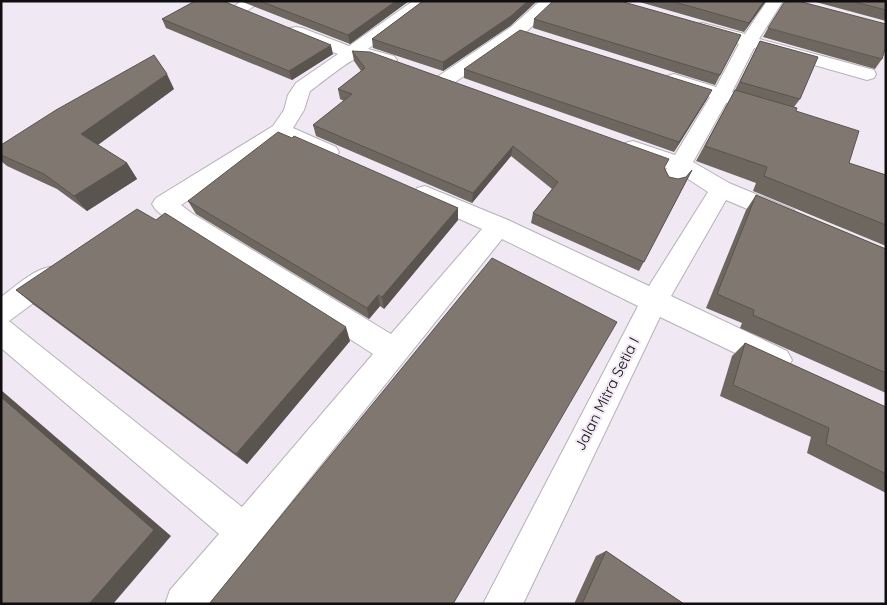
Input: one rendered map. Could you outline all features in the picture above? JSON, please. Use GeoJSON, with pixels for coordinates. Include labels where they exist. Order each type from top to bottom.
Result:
{"type":"FeatureCollection","features":[{"type":"Feature","properties":{"kind":"street"},"geometry":{"type":"LineString","coordinates":[[140,216],[164,204],[282,131],[294,110],[298,95],[303,87],[400,1]]}},
{"type":"Feature","properties":{"kind":"street"},"geometry":{"type":"LineString","coordinates":[[345,51],[424,1]]}},
{"type":"Feature","properties":{"kind":"street"},"geometry":{"type":"LineString","coordinates":[[281,26],[345,51],[362,64],[431,82],[517,31],[550,1]]}},
{"type":"Feature","properties":{"kind":"street"},"geometry":{"type":"LineString","coordinates":[[676,171],[721,95],[749,41],[784,2]]}},
{"type":"Feature","properties":{"kind":"street"},"geometry":{"type":"LineString","coordinates":[[684,22],[867,74]]}},
{"type":"Feature","properties":{"kind":"street"},"geometry":{"type":"LineString","coordinates":[[517,31],[535,37]]}},
{"type":"Feature","properties":{"kind":"street"},"geometry":{"type":"LineString","coordinates":[[656,75],[784,114]]}},
{"type":"Feature","properties":{"kind":"street"},"geometry":{"type":"LineString","coordinates":[[282,131],[355,164]]}},
{"type":"Feature","properties":{"kind":"street"},"geometry":{"type":"LineString","coordinates":[[617,150],[713,185],[803,223]]}},
{"type":"Feature","properties":{"kind":"street"},"geometry":{"type":"LineString","coordinates":[[400,183],[499,226],[653,302],[796,369]]}},
{"type":"Feature","properties":{"kind":"street","name":"Jalan Mitra Setia I"},"geometry":{"type":"LineString","coordinates":[[502,604],[713,185]]}},
{"type":"Feature","properties":{"kind":"street"},"geometry":{"type":"LineString","coordinates":[[164,204],[184,220],[394,350]]}},
{"type":"Feature","properties":{"kind":"street"},"geometry":{"type":"LineString","coordinates":[[184,604],[499,226]]}},
{"type":"Feature","properties":{"kind":"street"},"geometry":{"type":"LineString","coordinates":[[1,312],[72,262]]}},
{"type":"Feature","properties":{"kind":"street"},"geometry":{"type":"LineString","coordinates":[[1,330],[244,532]]}},
{"type":"Feature","properties":{"kind":"building"},"geometry":{"type":"Polygon","coordinates":[[[195,1],[223,1],[331,45],[289,71],[162,19],[195,1]]]}},
{"type":"Feature","properties":{"kind":"building"},"geometry":{"type":"Polygon","coordinates":[[[260,1],[396,1],[348,35],[260,1]]]}},
{"type":"Feature","properties":{"kind":"building"},"geometry":{"type":"Polygon","coordinates":[[[423,1],[528,1],[511,16],[443,62],[372,39],[423,1]]]}},
{"type":"Feature","properties":{"kind":"building"},"geometry":{"type":"Polygon","coordinates":[[[553,1],[620,1],[741,35],[720,75],[534,19],[553,1]]]}},
{"type":"Feature","properties":{"kind":"building"},"geometry":{"type":"Polygon","coordinates":[[[671,1],[764,1],[749,23],[671,1]]]}},
{"type":"Feature","properties":{"kind":"building"},"geometry":{"type":"Polygon","coordinates":[[[785,1],[798,1],[886,24],[886,46],[882,59],[768,28],[785,1]]]}},
{"type":"Feature","properties":{"kind":"building"},"geometry":{"type":"Polygon","coordinates":[[[851,1],[886,1],[886,10],[851,1]]]}},
{"type":"Feature","properties":{"kind":"building"},"geometry":{"type":"Polygon","coordinates":[[[520,30],[712,90],[679,142],[464,69],[520,30]]]}},
{"type":"Feature","properties":{"kind":"building"},"geometry":{"type":"Polygon","coordinates":[[[760,41],[818,57],[800,99],[740,82],[760,41]]]}},
{"type":"Feature","properties":{"kind":"building"},"geometry":{"type":"Polygon","coordinates":[[[352,51],[370,52],[669,159],[664,168],[669,177],[678,179],[686,177],[692,170],[644,262],[533,213],[558,182],[513,146],[473,193],[313,125],[352,94],[338,89],[365,68],[352,51]]]}},
{"type":"Feature","properties":{"kind":"building"},"geometry":{"type":"Polygon","coordinates":[[[154,55],[167,74],[81,134],[127,163],[74,196],[44,174],[1,155],[1,145],[56,110],[154,55]]]}},
{"type":"Feature","properties":{"kind":"building"},"geometry":{"type":"Polygon","coordinates":[[[735,90],[797,108],[796,111],[859,131],[849,163],[886,175],[886,225],[764,176],[767,167],[705,146],[735,90]]]}},
{"type":"Feature","properties":{"kind":"building"},"geometry":{"type":"Polygon","coordinates":[[[278,132],[292,138],[294,136],[458,208],[382,297],[378,295],[367,308],[188,201],[278,132]]]}},
{"type":"Feature","properties":{"kind":"building"},"geometry":{"type":"Polygon","coordinates":[[[756,195],[886,249],[886,373],[753,315],[754,310],[717,294],[756,195]]]}},
{"type":"Feature","properties":{"kind":"building"},"geometry":{"type":"Polygon","coordinates":[[[137,209],[156,220],[165,213],[346,327],[236,454],[16,290],[137,209]]]}},
{"type":"Feature","properties":{"kind":"building"},"geometry":{"type":"Polygon","coordinates":[[[492,258],[617,322],[453,604],[209,604],[492,258]]]}},
{"type":"Feature","properties":{"kind":"building"},"geometry":{"type":"Polygon","coordinates":[[[745,343],[886,407],[886,474],[826,444],[829,428],[733,385],[745,343]]]}},
{"type":"Feature","properties":{"kind":"building"},"geometry":{"type":"Polygon","coordinates":[[[1,397],[154,530],[89,604],[1,604],[1,397]]]}},
{"type":"Feature","properties":{"kind":"building"},"geometry":{"type":"Polygon","coordinates":[[[606,551],[684,604],[582,604],[606,551]]]}}]}
